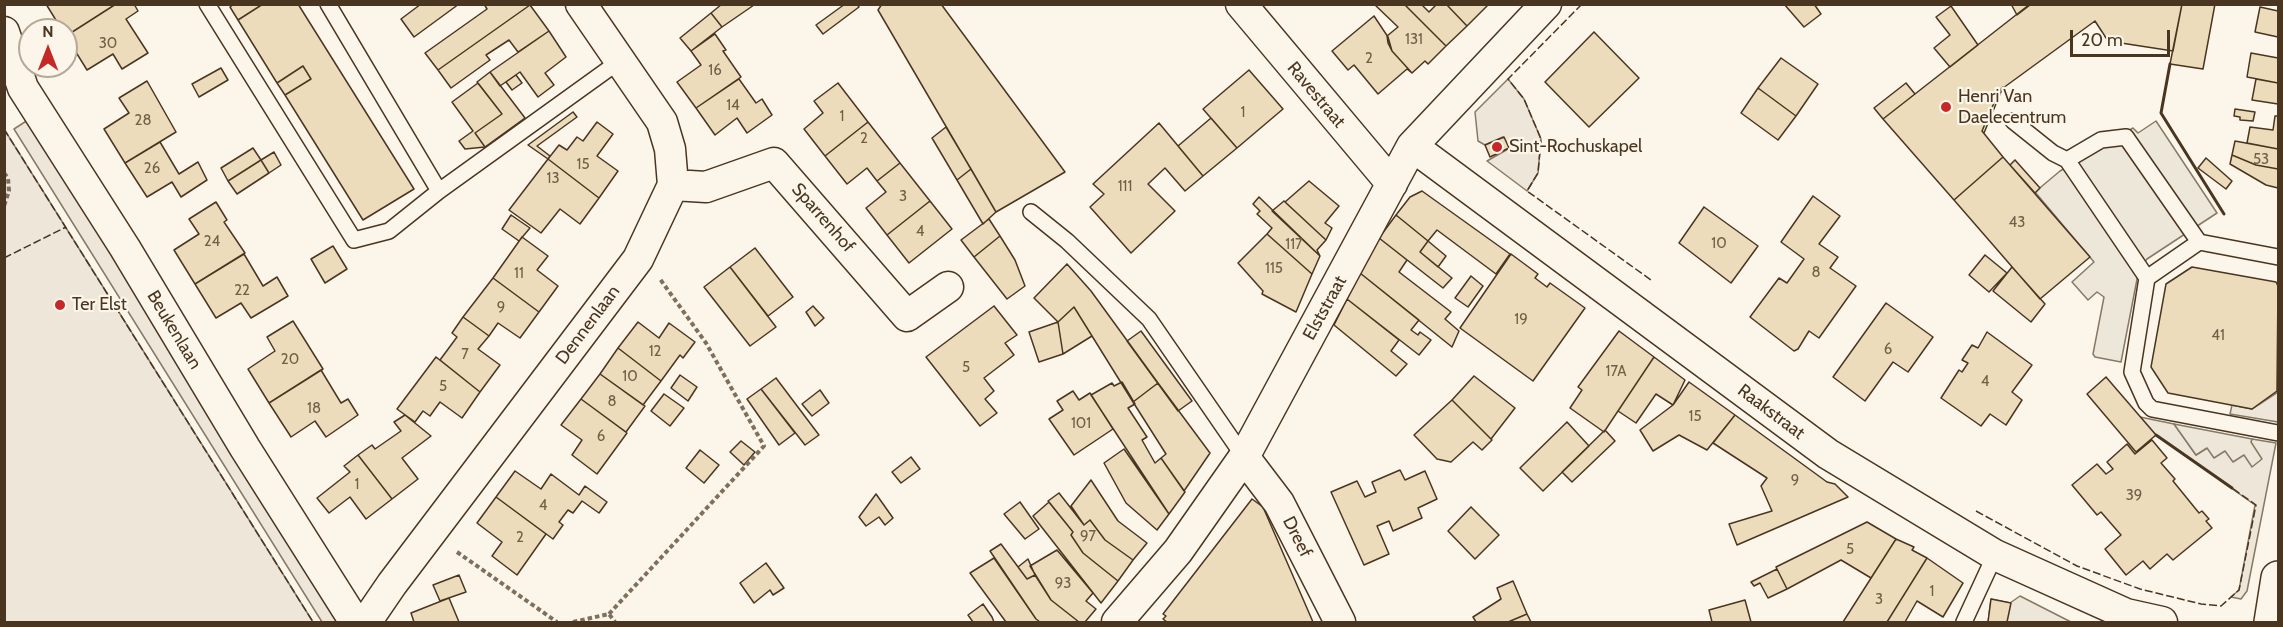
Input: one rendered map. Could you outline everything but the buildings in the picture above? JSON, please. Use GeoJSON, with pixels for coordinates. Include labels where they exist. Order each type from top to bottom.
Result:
{"type":"FeatureCollection","features":[{"type":"Feature","properties":{"kind":"street"},"geometry":{"type":"LineString","coordinates":[[581,4],[662,122],[670,149],[673,185]]}},
{"type":"Feature","properties":{"kind":"street","name":"Ravestraat"},"geometry":{"type":"LineString","coordinates":[[1241,4],[1392,184]]}},
{"type":"Feature","properties":{"kind":"street","name":"Elststraat"},"geometry":{"type":"LineString","coordinates":[[1117,622],[1178,551],[1244,457],[1412,146],[1546,4]]}},
{"type":"Feature","properties":{"kind":"street","name":"Beukenlaan"},"geometry":{"type":"LineString","coordinates":[[4,32],[23,88],[125,248],[244,448],[355,622]]}},
{"type":"Feature","properties":{"kind":"street","name":"Raakstraat"},"geometry":{"type":"LineString","coordinates":[[1412,146],[1828,454],[1995,555],[2126,614],[2162,622]]}},
{"type":"Feature","properties":{"kind":"street","name":"Sparrenhof"},"geometry":{"type":"LineString","coordinates":[[673,185],[706,187],[774,163],[907,316],[948,287]]}},
{"type":"Feature","properties":{"kind":"street","name":"Dennenlaan"},"geometry":{"type":"LineString","coordinates":[[366,622],[641,252],[673,185]]}},
{"type":"Feature","properties":{"kind":"street","name":"Dreef"},"geometry":{"type":"LineString","coordinates":[[1244,457],[1279,503],[1340,622]]}},
{"type":"Feature","properties":{"kind":"street"},"geometry":{"type":"LineString","coordinates":[[2271,622],[2278,578]]}},
{"type":"Feature","properties":{"kind":"lane"},"geometry":{"type":"LineString","coordinates":[[207,4],[354,240],[389,231],[439,191],[621,60]]}},
{"type":"Feature","properties":{"kind":"lane"},"geometry":{"type":"LineString","coordinates":[[328,4],[439,191]]}},
{"type":"Feature","properties":{"kind":"lane"},"geometry":{"type":"LineString","coordinates":[[2013,121],[2053,153],[2067,160],[2147,278],[2132,372],[2146,403],[2152,409],[2278,434]]}},
{"type":"Feature","properties":{"kind":"lane"},"geometry":{"type":"LineString","coordinates":[[2067,160],[2101,140],[2126,137],[2199,242],[2278,257]]}},
{"type":"Feature","properties":{"kind":"lane"},"geometry":{"type":"LineString","coordinates":[[1031,212],[1068,241],[1149,320],[1244,457]]}},
{"type":"Feature","properties":{"kind":"lane"},"geometry":{"type":"LineString","coordinates":[[2147,278],[2199,242]]}},
{"type":"Feature","properties":{"kind":"lane"},"geometry":{"type":"LineString","coordinates":[[1964,622],[1995,555]]}},
{"type":"Feature","properties":{"kind":"path"},"geometry":{"type":"LineString","coordinates":[[4,173],[8,178],[9,191],[4,206]]}},
{"type":"Feature","properties":{"kind":"path"},"geometry":{"type":"LineString","coordinates":[[573,622],[609,614],[765,446],[705,343],[641,252]]}},
{"type":"Feature","properties":{"kind":"path"},"geometry":{"type":"LineString","coordinates":[[431,533],[557,622]]}},
{"type":"Feature","properties":{"kind":"path"},"geometry":{"type":"LineString","coordinates":[[609,614],[615,622]]}},
{"type":"Feature","properties":{"kind":"shaded area"},"geometry":{"type":"Polygon","coordinates":[[[1508,79],[1524,99],[1541,139],[1538,173],[1527,191],[1487,161],[1508,149],[1503,137],[1485,145],[1478,141],[1475,112],[1508,79]]]}},
{"type":"Feature","properties":{"kind":"shaded area"},"geometry":{"type":"Polygon","coordinates":[[[28,120],[339,622],[322,622],[14,129],[28,120]]]}},
{"type":"Feature","properties":{"kind":"shaded area"},"geometry":{"type":"Polygon","coordinates":[[[2156,121],[2217,213],[2147,259],[2139,269],[2121,362],[2095,357],[2093,354],[2104,297],[2097,292],[2088,300],[2072,282],[2094,262],[2035,192],[2060,171],[2133,128],[2138,133],[2156,121]]]}},
{"type":"Feature","properties":{"kind":"shaded area","name":"Ter Elst"},"geometry":{"type":"Polygon","coordinates":[[[4,129],[164,384],[313,622],[5,622],[4,129]]]}},
{"type":"Feature","properties":{"kind":"shaded area"},"geometry":{"type":"Polygon","coordinates":[[[2278,392],[2278,422],[2230,414],[2232,405],[2252,409],[2278,392]]]}},
{"type":"Feature","properties":{"kind":"shaded area"},"geometry":{"type":"Polygon","coordinates":[[[2140,417],[2174,424],[2196,455],[2207,448],[2225,450],[2251,442],[2252,439],[2276,443],[2247,591],[2241,599],[2231,597],[2239,590],[2255,505],[2156,435],[2140,417]]]}},
{"type":"Feature","properties":{"kind":"shaded area"},"geometry":{"type":"Polygon","coordinates":[[[2174,424],[2252,439],[2251,442],[2262,459],[2252,467],[2244,455],[2233,462],[2225,451],[2214,458],[2207,448],[2196,455],[2174,424]]]}},
{"type":"Feature","properties":{"kind":"shaded area"},"geometry":{"type":"Polygon","coordinates":[[[2020,596],[2071,622],[1988,622],[1991,599],[2010,603],[2020,596]]]}},
{"type":"Feature","properties":{"kind":"fence"},"geometry":{"type":"LineString","coordinates":[[1582,4],[1508,79],[1524,99],[1541,139],[1538,173],[1527,191],[1651,280]]}},
{"type":"Feature","properties":{"kind":"fence"},"geometry":{"type":"LineString","coordinates":[[4,129],[313,622]]}},
{"type":"Feature","properties":{"kind":"fence"},"geometry":{"type":"LineString","coordinates":[[4,258],[66,227]]}},
{"type":"Feature","properties":{"kind":"fence"},"geometry":{"type":"LineString","coordinates":[[1976,511],[2077,566],[2140,589],[2201,604],[2221,606],[2239,590],[2256,505],[2232,488]]}},
{"type":"Feature","properties":{"kind":"wall"},"geometry":{"type":"LineString","coordinates":[[2170,64],[2161,113],[2224,214]]}},
{"type":"Feature","properties":{"kind":"wall"},"geometry":{"type":"LineString","coordinates":[[2156,435],[2232,488]]}},
{"type":"Feature","properties":{"kind":"place","name":"Henri Van Daelecentrum"},"geometry":{"type":"Point","coordinates":[1946,107]}},
{"type":"Feature","properties":{"kind":"place","name":"Sint-Rochuskapel"},"geometry":{"type":"Point","coordinates":[1497,147]}},
{"type":"Feature","properties":{"kind":"place","name":"Ter Elst"},"geometry":{"type":"Point","coordinates":[60,305]}}]}
